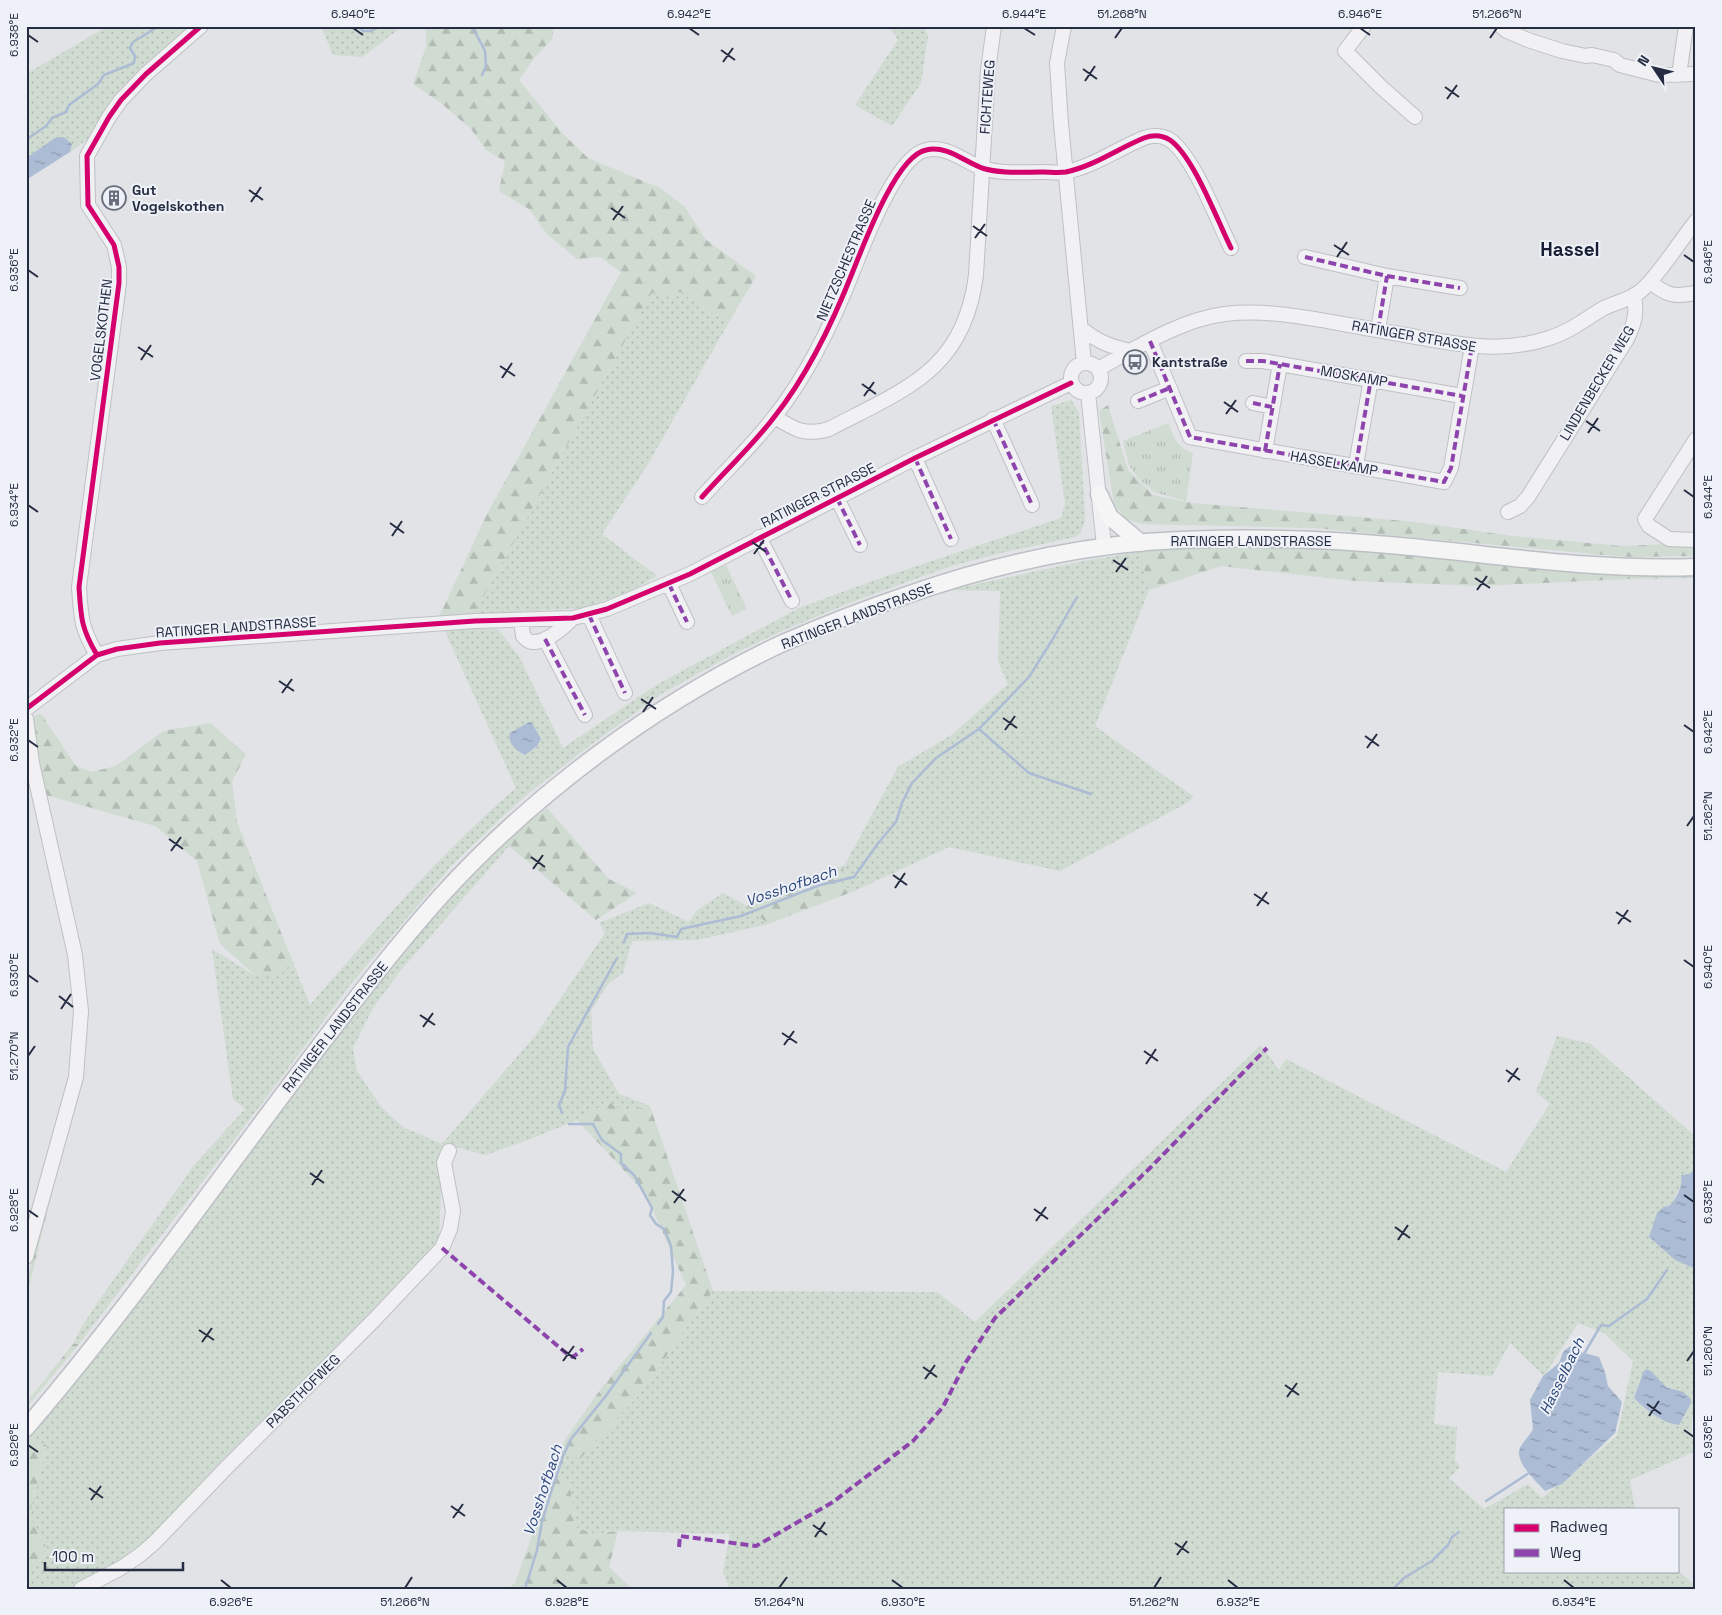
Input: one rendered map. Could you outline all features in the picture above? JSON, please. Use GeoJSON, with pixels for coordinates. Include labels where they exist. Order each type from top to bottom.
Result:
{"type":"FeatureCollection","features":[{"type":"Feature","properties":{"kind":"main road"},"geometry":{"type":"LineString","coordinates":[[1099,494],[1110,517],[1141,543]]}},
{"type":"Feature","properties":{"kind":"main road","name":"RATINGER LANDSTRASSE"},"geometry":{"type":"LineString","coordinates":[[26,1428],[110,1325],[298,1074],[396,947],[443,894],[523,815],[588,762],[660,712],[744,663],[790,640],[876,605],[958,577],[1022,561],[1104,546],[1205,538],[1322,540],[1400,546],[1590,566],[1634,568],[1696,567]]}},
{"type":"Feature","properties":{"kind":"street","name":"VOGELSKOTHEN"},"geometry":{"type":"LineString","coordinates":[[97,655],[87,638],[82,621],[80,588],[119,283],[119,267],[114,245],[88,205],[87,156],[121,100],[146,74],[201,26]]}},
{"type":"Feature","properties":{"kind":"street","name":"FICHTEWEG"},"geometry":{"type":"LineString","coordinates":[[775,417],[794,429],[805,432],[816,433],[829,429],[908,388],[925,376],[945,356],[962,330],[974,294],[988,70],[994,26]]}},
{"type":"Feature","properties":{"kind":"street"},"geometry":{"type":"LineString","coordinates":[[1064,26],[1057,63],[1065,172],[1084,363]]}},
{"type":"Feature","properties":{"kind":"street"},"geometry":{"type":"LineString","coordinates":[[1364,26],[1345,51],[1415,117]]}},
{"type":"Feature","properties":{"kind":"street"},"geometry":{"type":"LineString","coordinates":[[1501,26],[1528,40],[1586,56],[1592,55],[1614,60],[1620,65],[1659,75],[1696,74]]}},
{"type":"Feature","properties":{"kind":"street"},"geometry":{"type":"LineString","coordinates":[[1679,75],[1686,26]]}},
{"type":"Feature","properties":{"kind":"street","name":"NIETZSCHESTRASSE"},"geometry":{"type":"LineString","coordinates":[[702,497],[775,417],[828,330],[884,199],[903,168],[924,150],[939,148],[982,168],[1003,173],[1065,172],[1092,164],[1145,138],[1157,135],[1170,140],[1192,165],[1231,248]]}},
{"type":"Feature","properties":{"kind":"street","name":"RATINGER STRASSE"},"geometry":{"type":"LineString","coordinates":[[1098,369],[1150,341],[1191,322],[1224,314],[1242,312],[1299,316],[1472,346],[1510,347],[1548,339],[1582,324],[1609,305],[1634,296],[1650,282],[1696,221]]}},
{"type":"Feature","properties":{"kind":"street"},"geometry":{"type":"LineString","coordinates":[[1305,257],[1388,276],[1460,288]]}},
{"type":"Feature","properties":{"kind":"street"},"geometry":{"type":"LineString","coordinates":[[1378,330],[1388,276]]}},
{"type":"Feature","properties":{"kind":"street"},"geometry":{"type":"LineString","coordinates":[[1650,282],[1672,296],[1696,293]]}},
{"type":"Feature","properties":{"kind":"street","name":"LINDENBECKER WEG"},"geometry":{"type":"LineString","coordinates":[[1508,512],[1520,506],[1528,497],[1627,339],[1634,325],[1636,312],[1634,296]]}},
{"type":"Feature","properties":{"kind":"street"},"geometry":{"type":"LineString","coordinates":[[1080,328],[1102,343],[1114,348],[1131,351]]}},
{"type":"Feature","properties":{"kind":"street","name":"HASSELKAMP"},"geometry":{"type":"LineString","coordinates":[[1150,341],[1190,437],[1444,482],[1450,468],[1472,346]]}},
{"type":"Feature","properties":{"kind":"street","name":"MOSKAMP"},"geometry":{"type":"LineString","coordinates":[[1246,361],[1263,361],[1462,396]]}},
{"type":"Feature","properties":{"kind":"street"},"geometry":{"type":"LineString","coordinates":[[1084,363],[1098,369],[1101,376],[1099,384],[1093,392],[1079,392],[1075,390],[1071,382],[1072,372],[1075,367],[1084,363]]}},
{"type":"Feature","properties":{"kind":"street"},"geometry":{"type":"LineString","coordinates":[[1265,451],[1280,364]]}},
{"type":"Feature","properties":{"kind":"street"},"geometry":{"type":"LineString","coordinates":[[1356,466],[1371,379]]}},
{"type":"Feature","properties":{"kind":"street","name":"RATINGER STRASSE"},"geometry":{"type":"LineString","coordinates":[[403,626],[573,618],[588,615],[669,584],[915,458],[1071,382]]}},
{"type":"Feature","properties":{"kind":"street"},"geometry":{"type":"LineString","coordinates":[[1138,400],[1170,388]]}},
{"type":"Feature","properties":{"kind":"street"},"geometry":{"type":"LineString","coordinates":[[1088,393],[1104,546]]}},
{"type":"Feature","properties":{"kind":"street"},"geometry":{"type":"LineString","coordinates":[[1253,403],[1272,408]]}},
{"type":"Feature","properties":{"kind":"street"},"geometry":{"type":"LineString","coordinates":[[993,419],[1032,505]]}},
{"type":"Feature","properties":{"kind":"street"},"geometry":{"type":"LineString","coordinates":[[1696,439],[1645,519],[1649,526],[1669,540],[1696,540]]}},
{"type":"Feature","properties":{"kind":"street"},"geometry":{"type":"LineString","coordinates":[[915,458],[952,538]]}},
{"type":"Feature","properties":{"kind":"street"},"geometry":{"type":"LineString","coordinates":[[837,498],[860,545]]}},
{"type":"Feature","properties":{"kind":"street"},"geometry":{"type":"LineString","coordinates":[[759,537],[792,601]]}},
{"type":"Feature","properties":{"kind":"street"},"geometry":{"type":"LineString","coordinates":[[669,584],[687,622]]}},
{"type":"Feature","properties":{"kind":"street"},"geometry":{"type":"LineString","coordinates":[[588,615],[625,693]]}},
{"type":"Feature","properties":{"kind":"street","name":"RATINGER STRASSE"},"geometry":{"type":"LineString","coordinates":[[545,639],[573,618]]}},
{"type":"Feature","properties":{"kind":"street"},"geometry":{"type":"LineString","coordinates":[[521,620],[522,636],[528,641],[534,643],[545,639],[585,715]]}},
{"type":"Feature","properties":{"kind":"street","name":"RATINGER LANDSTRASSE"},"geometry":{"type":"LineString","coordinates":[[26,1257],[76,1077],[81,1011],[75,955],[32,763],[27,709],[97,655],[118,648],[160,643],[403,626]]}},
{"type":"Feature","properties":{"kind":"street","name":"PABSTHOFWEG"},"geometry":{"type":"LineString","coordinates":[[81,1589],[121,1568],[155,1542],[375,1319],[442,1248],[450,1229],[453,1211],[444,1163],[449,1152]]}},
{"type":"Feature","properties":{"kind":"green space"},"geometry":{"type":"Polygon","coordinates":[[[108,26],[197,26],[95,134],[70,152],[72,144],[64,137],[55,138],[26,158],[26,74],[108,26]]]}},
{"type":"Feature","properties":{"kind":"green space"},"geometry":{"type":"Polygon","coordinates":[[[321,26],[403,26],[362,57],[333,55],[321,26]]]}},
{"type":"Feature","properties":{"kind":"green space"},"geometry":{"type":"Polygon","coordinates":[[[426,26],[554,26],[552,39],[534,58],[519,80],[562,133],[588,158],[660,188],[685,207],[705,239],[756,276],[729,322],[680,292],[662,298],[652,292],[474,614],[439,617],[488,512],[621,272],[600,257],[577,259],[547,234],[530,210],[499,191],[505,161],[486,150],[471,129],[442,104],[413,84],[426,47],[426,26]]]}},
{"type":"Feature","properties":{"kind":"green space"},"geometry":{"type":"Polygon","coordinates":[[[889,26],[924,26],[928,36],[921,83],[892,126],[855,105],[898,40],[889,26]]]}},
{"type":"Feature","properties":{"kind":"green space"},"geometry":{"type":"Polygon","coordinates":[[[652,292],[662,298],[680,292],[729,322],[648,464],[602,534],[657,576],[627,593],[583,608],[474,614],[652,292]]]}},
{"type":"Feature","properties":{"kind":"green space"},"geometry":{"type":"Polygon","coordinates":[[[1071,400],[1079,412],[1085,520],[1081,532],[1075,537],[951,566],[852,602],[784,630],[735,653],[663,693],[593,743],[530,792],[453,864],[350,985],[79,1344],[73,1344],[82,1326],[100,1299],[195,1164],[245,1109],[233,1099],[212,949],[256,976],[278,976],[293,962],[310,1005],[435,865],[516,788],[444,629],[498,629],[520,658],[563,748],[658,684],[799,608],[881,578],[1061,518],[1065,503],[1051,406],[1071,400]]]}},
{"type":"Feature","properties":{"kind":"green space"},"geometry":{"type":"Polygon","coordinates":[[[1108,405],[1128,470],[1153,495],[1192,503],[1416,522],[1512,536],[1621,546],[1696,543],[1696,556],[1633,557],[1604,555],[1314,528],[1143,524],[1126,519],[1114,504],[1099,411],[1108,405]]]}},
{"type":"Feature","properties":{"kind":"green space"},"geometry":{"type":"Polygon","coordinates":[[[1168,423],[1180,445],[1193,453],[1186,501],[1154,492],[1138,478],[1129,465],[1123,441],[1168,423]]]}},
{"type":"Feature","properties":{"kind":"green space"},"geometry":{"type":"Polygon","coordinates":[[[1234,544],[1317,548],[1581,570],[1696,572],[1696,578],[1628,579],[1480,586],[1356,581],[1221,566],[1149,590],[1140,552],[1234,544]]]}},
{"type":"Feature","properties":{"kind":"green space"},"geometry":{"type":"Polygon","coordinates":[[[1140,552],[1149,590],[1095,726],[1194,797],[1185,804],[1060,871],[949,847],[852,892],[841,882],[844,866],[898,767],[953,734],[1008,684],[998,662],[1000,591],[949,590],[1084,561],[1140,552]]]}},
{"type":"Feature","properties":{"kind":"green space"},"geometry":{"type":"Polygon","coordinates":[[[726,565],[747,609],[732,616],[711,572],[726,565]]]}},
{"type":"Feature","properties":{"kind":"green space"},"geometry":{"type":"Polygon","coordinates":[[[41,714],[76,766],[92,772],[116,766],[163,731],[210,723],[246,754],[232,782],[237,822],[293,962],[278,976],[256,976],[220,944],[197,861],[155,826],[46,795],[35,756],[31,716],[41,714]]]}},
{"type":"Feature","properties":{"kind":"green space"},"geometry":{"type":"Polygon","coordinates":[[[547,808],[609,879],[637,893],[596,920],[509,846],[507,839],[547,808]]]}},
{"type":"Feature","properties":{"kind":"green space"},"geometry":{"type":"Polygon","coordinates":[[[507,839],[509,846],[401,970],[373,1008],[353,1048],[357,1071],[382,1108],[403,1127],[442,1144],[535,1036],[605,933],[599,923],[649,903],[689,922],[696,911],[723,893],[747,906],[768,924],[697,940],[632,941],[623,973],[608,984],[591,1011],[593,1049],[619,1094],[650,1106],[624,1112],[609,1102],[577,1120],[486,1155],[443,1144],[439,1239],[360,1327],[147,1542],[110,1568],[70,1589],[26,1588],[26,1578],[48,1550],[29,1516],[47,1445],[26,1439],[106,1342],[399,955],[461,881],[507,839]]]}},
{"type":"Feature","properties":{"kind":"green space"},"geometry":{"type":"Polygon","coordinates":[[[844,866],[841,882],[852,892],[768,924],[747,906],[798,878],[844,866]]]}},
{"type":"Feature","properties":{"kind":"green space"},"geometry":{"type":"Polygon","coordinates":[[[1557,1036],[1591,1044],[1696,1137],[1696,1171],[1683,1181],[1669,1207],[1696,1269],[1696,1414],[1692,1420],[1691,1438],[1696,1439],[1696,1451],[1630,1480],[1635,1508],[1504,1508],[1504,1572],[1680,1572],[1696,1589],[730,1589],[723,1572],[730,1534],[618,1531],[595,1534],[577,1528],[570,1488],[554,1474],[563,1445],[579,1459],[636,1398],[713,1291],[937,1292],[975,1322],[1261,1045],[1279,1070],[1286,1059],[1506,1172],[1550,1104],[1536,1092],[1557,1036]],[[1578,1323],[1544,1376],[1510,1343],[1492,1376],[1438,1372],[1434,1424],[1457,1427],[1455,1460],[1460,1467],[1449,1478],[1484,1509],[1528,1484],[1542,1498],[1617,1436],[1633,1361],[1604,1333],[1578,1323]],[[1640,1379],[1634,1398],[1658,1418],[1678,1425],[1675,1389],[1640,1379]]]}},
{"type":"Feature","properties":{"kind":"green space"},"geometry":{"type":"Polygon","coordinates":[[[609,1102],[624,1112],[650,1106],[713,1291],[636,1398],[579,1460],[563,1445],[564,1441],[603,1386],[686,1285],[645,1193],[577,1120],[609,1102]]]}},
{"type":"Feature","properties":{"kind":"green space"},"geometry":{"type":"Polygon","coordinates":[[[62,1152],[26,1299],[26,1285],[59,1155],[62,1152]]]}},
{"type":"Feature","properties":{"kind":"green space"},"geometry":{"type":"Polygon","coordinates":[[[73,1344],[79,1344],[26,1408],[26,1403],[73,1344]]]}},
{"type":"Feature","properties":{"kind":"green space"},"geometry":{"type":"Polygon","coordinates":[[[26,1439],[47,1445],[29,1516],[48,1550],[26,1578],[26,1439]]]}},
{"type":"Feature","properties":{"kind":"green space"},"geometry":{"type":"Polygon","coordinates":[[[554,1474],[570,1488],[577,1528],[595,1534],[618,1531],[609,1567],[632,1589],[508,1589],[515,1583],[554,1474]]]}},
{"type":"Feature","properties":{"kind":"water"},"geometry":{"type":"Polygon","coordinates":[[[64,137],[72,144],[70,152],[26,180],[26,158],[55,138],[64,137]]]}},
{"type":"Feature","properties":{"kind":"water"},"geometry":{"type":"Polygon","coordinates":[[[529,722],[532,723],[541,739],[537,746],[525,755],[513,746],[509,737],[510,733],[529,722]]]}},
{"type":"Feature","properties":{"kind":"water"},"geometry":{"type":"Polygon","coordinates":[[[1696,1171],[1696,1269],[1675,1260],[1649,1237],[1657,1213],[1663,1207],[1669,1206],[1677,1196],[1681,1175],[1689,1174],[1696,1171]]]}},
{"type":"Feature","properties":{"kind":"water"},"geometry":{"type":"Polygon","coordinates":[[[1570,1346],[1577,1353],[1581,1352],[1599,1357],[1608,1386],[1622,1402],[1615,1433],[1562,1484],[1545,1491],[1527,1471],[1520,1459],[1519,1453],[1521,1446],[1533,1429],[1530,1400],[1543,1376],[1559,1363],[1563,1352],[1570,1346]]]}},
{"type":"Feature","properties":{"kind":"water"},"geometry":{"type":"Polygon","coordinates":[[[1646,1369],[1651,1371],[1666,1387],[1683,1392],[1691,1399],[1691,1403],[1679,1425],[1666,1422],[1634,1398],[1646,1369]]]}},
{"type":"Feature","properties":{"kind":"waterway"},"geometry":{"type":"LineString","coordinates":[[26,140],[46,126],[52,118],[66,112],[69,105],[98,84],[104,75],[134,63],[135,56],[130,48],[133,42],[159,26]]}},
{"type":"Feature","properties":{"kind":"waterway"},"geometry":{"type":"LineString","coordinates":[[358,26],[363,31],[371,31],[381,26]]}},
{"type":"Feature","properties":{"kind":"waterway"},"geometry":{"type":"LineString","coordinates":[[472,26],[485,51],[486,66],[482,75]]}},
{"type":"Feature","properties":{"kind":"waterway","name":"Vosshofbach"},"geometry":{"type":"LineString","coordinates":[[624,942],[627,934],[650,933],[677,937],[681,929],[741,916],[820,885],[854,877],[896,822],[902,803],[912,783],[936,758],[979,729],[1029,677],[1077,597]]}},
{"type":"Feature","properties":{"kind":"waterway"},"geometry":{"type":"LineString","coordinates":[[979,729],[1029,773],[1091,794]]}},
{"type":"Feature","properties":{"kind":"waterway","name":"Vosshofbach"},"geometry":{"type":"LineString","coordinates":[[562,1113],[559,1105],[565,1091],[568,1047],[617,958]]}},
{"type":"Feature","properties":{"kind":"waterway","name":"Vosshofbach"},"geometry":{"type":"LineString","coordinates":[[569,1124],[593,1124],[602,1140],[621,1154],[621,1163],[634,1175],[652,1208],[650,1215],[656,1224],[664,1229],[671,1246],[673,1272],[671,1292],[664,1301],[663,1317],[658,1324]]}},
{"type":"Feature","properties":{"kind":"waterway","name":"Hasselbach"},"geometry":{"type":"LineString","coordinates":[[1584,1354],[1601,1325],[1609,1326],[1647,1299],[1667,1270]]}},
{"type":"Feature","properties":{"kind":"waterway","name":"Vosshofbach"},"geometry":{"type":"LineString","coordinates":[[525,1589],[537,1550],[542,1522],[550,1495],[563,1456],[571,1439],[605,1397],[651,1333]]}},
{"type":"Feature","properties":{"kind":"waterway","name":"Hasselbach"},"geometry":{"type":"LineString","coordinates":[[1486,1501],[1529,1473],[1530,1470]]}},
{"type":"Feature","properties":{"kind":"waterway","name":"Hasselbach"},"geometry":{"type":"LineString","coordinates":[[1393,1589],[1404,1578],[1432,1561],[1448,1545],[1452,1537],[1459,1532]]}},
{"type":"Feature","properties":{"kind":"marked path"},"geometry":{"type":"LineString","coordinates":[[1305,257],[1387,276],[1460,288]]}},
{"type":"Feature","properties":{"kind":"marked path"},"geometry":{"type":"LineString","coordinates":[[1378,330],[1387,276]]}},
{"type":"Feature","properties":{"kind":"marked path"},"geometry":{"type":"LineString","coordinates":[[1150,341],[1190,437],[1444,482],[1451,468],[1472,346]]}},
{"type":"Feature","properties":{"kind":"marked path"},"geometry":{"type":"LineString","coordinates":[[1246,361],[1263,361],[1462,396]]}},
{"type":"Feature","properties":{"kind":"marked path"},"geometry":{"type":"LineString","coordinates":[[1265,451],[1280,364]]}},
{"type":"Feature","properties":{"kind":"marked path"},"geometry":{"type":"LineString","coordinates":[[1356,465],[1371,379]]}},
{"type":"Feature","properties":{"kind":"marked path"},"geometry":{"type":"LineString","coordinates":[[1138,401],[1170,388]]}},
{"type":"Feature","properties":{"kind":"marked path"},"geometry":{"type":"LineString","coordinates":[[1253,403],[1272,407]]}},
{"type":"Feature","properties":{"kind":"marked path"},"geometry":{"type":"LineString","coordinates":[[993,419],[1032,505]]}},
{"type":"Feature","properties":{"kind":"marked path"},"geometry":{"type":"LineString","coordinates":[[915,458],[951,539]]}},
{"type":"Feature","properties":{"kind":"marked path"},"geometry":{"type":"LineString","coordinates":[[837,498],[860,545]]}},
{"type":"Feature","properties":{"kind":"marked path"},"geometry":{"type":"LineString","coordinates":[[759,537],[792,601]]}},
{"type":"Feature","properties":{"kind":"marked path"},"geometry":{"type":"LineString","coordinates":[[669,584],[687,622]]}},
{"type":"Feature","properties":{"kind":"marked path"},"geometry":{"type":"LineString","coordinates":[[589,615],[625,693]]}},
{"type":"Feature","properties":{"kind":"marked path"},"geometry":{"type":"LineString","coordinates":[[545,639],[585,715]]}},
{"type":"Feature","properties":{"kind":"marked path"},"geometry":{"type":"LineString","coordinates":[[679,1547],[680,1536],[756,1546],[833,1502],[913,1441],[943,1407],[966,1362],[995,1318],[1151,1167],[1267,1048]]}},
{"type":"Feature","properties":{"kind":"marked path"},"geometry":{"type":"LineString","coordinates":[[442,1248],[566,1353],[573,1357],[583,1349]]}},
{"type":"Feature","properties":{"kind":"cycle path"},"geometry":{"type":"LineString","coordinates":[[97,655],[83,622],[79,587],[119,283],[119,267],[114,245],[88,205],[87,156],[121,100],[146,74],[201,26]]}},
{"type":"Feature","properties":{"kind":"cycle path"},"geometry":{"type":"LineString","coordinates":[[702,497],[767,426],[799,382],[828,328],[882,203],[903,168],[915,156],[926,150],[934,149],[955,154],[982,168],[997,171],[1066,172],[1096,162],[1144,138],[1164,137],[1179,148],[1188,160],[1231,248]]}},
{"type":"Feature","properties":{"kind":"cycle path"},"geometry":{"type":"LineString","coordinates":[[26,709],[97,655],[117,649],[160,643],[475,621],[573,618],[607,609],[690,574],[915,458],[1071,383]]}},
{"type":"Feature","properties":{"kind":"place","name":"Gut Vogelskothen"},"geometry":{"type":"Point","coordinates":[114,198]}},
{"type":"Feature","properties":{"kind":"place","name":"Kantstraße"},"geometry":{"type":"Point","coordinates":[1135,362]}},
{"type":"Feature","properties":{"kind":"district","name":"Hassel"},"geometry":{"type":"Point","coordinates":[1570,249]}}]}
